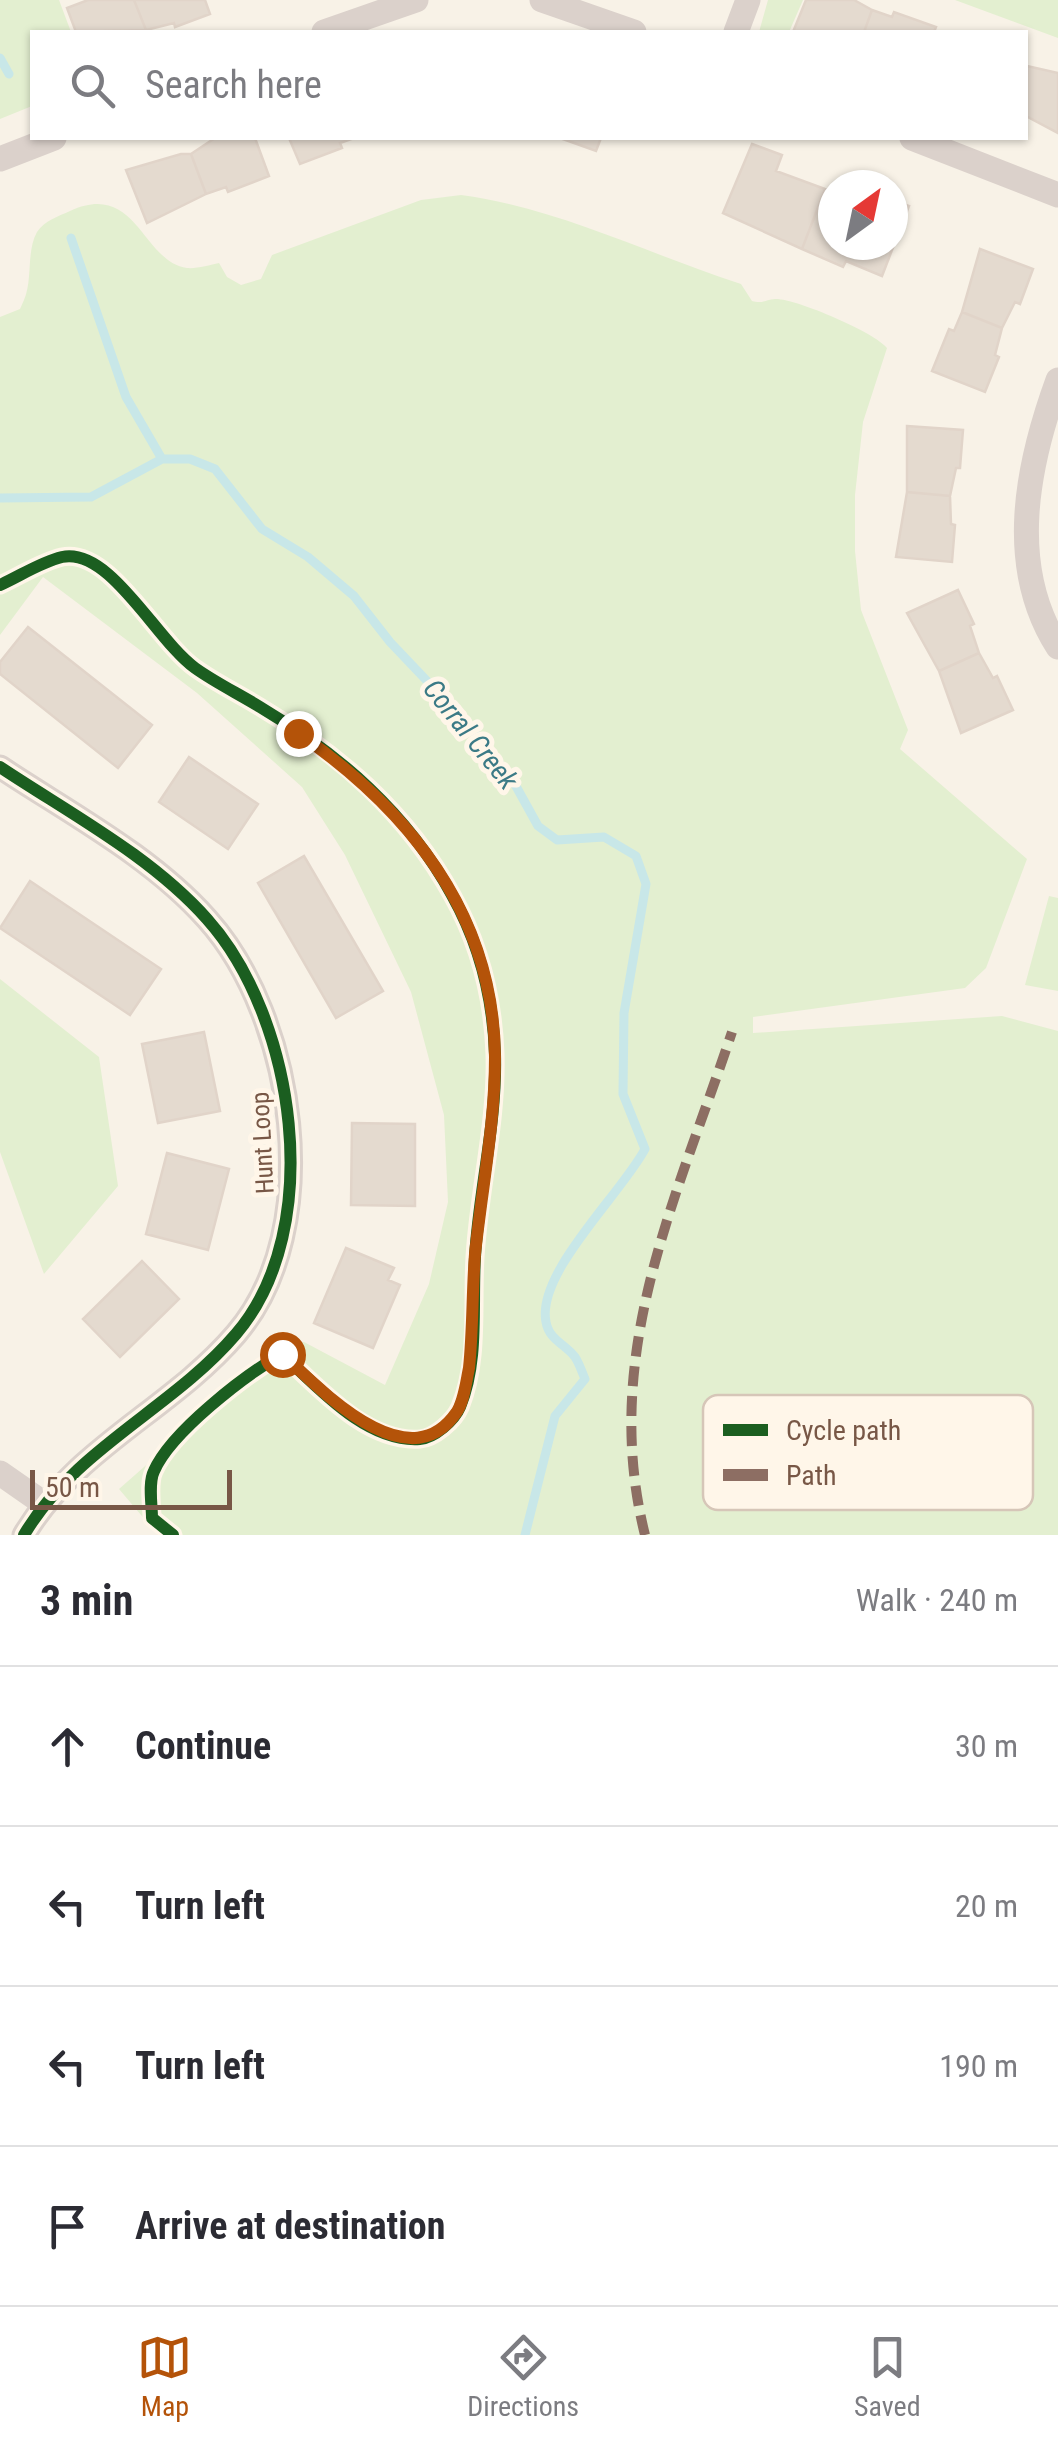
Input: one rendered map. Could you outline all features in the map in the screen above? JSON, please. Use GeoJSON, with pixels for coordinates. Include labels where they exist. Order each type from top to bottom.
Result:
{"type":"FeatureCollection","features":[{"type":"Feature","properties":{"kind":"street"},"geometry":{"type":"LineString","coordinates":[[330,30],[416,0]]}},
{"type":"Feature","properties":{"kind":"street"},"geometry":{"type":"LineString","coordinates":[[542,0],[628,30]]}},
{"type":"Feature","properties":{"kind":"street"},"geometry":{"type":"LineString","coordinates":[[737,30],[748,0]]}},
{"type":"Feature","properties":{"kind":"street"},"geometry":{"type":"LineString","coordinates":[[0,159],[49,140]]}},
{"type":"Feature","properties":{"kind":"street"},"geometry":{"type":"LineString","coordinates":[[917,140],[1058,195]]}},
{"type":"Feature","properties":{"kind":"street"},"geometry":{"type":"LineString","coordinates":[[1058,380],[1035,444],[1024,534],[1042,623],[1058,648]]}},
{"type":"Feature","properties":{"kind":"street","name":"Hunt Loop"},"geometry":{"type":"LineString","coordinates":[[0,767],[161,877],[208,919],[242,971],[270,1028],[287,1108],[291,1189],[281,1242],[263,1292],[237,1333],[194,1376],[93,1453],[42,1503],[24,1535]]}},
{"type":"Feature","properties":{"kind":"street"},"geometry":{"type":"LineString","coordinates":[[0,1474],[42,1503]]}},
{"type":"Feature","properties":{"kind":"green space"},"geometry":{"type":"Polygon","coordinates":[[[0,0],[59,0],[70,30],[30,30],[30,107],[0,119],[0,0]]]}},
{"type":"Feature","properties":{"kind":"green space"},"geometry":{"type":"Polygon","coordinates":[[[768,0],[803,0],[790,30],[760,30],[768,0]]]}},
{"type":"Feature","properties":{"kind":"green space"},"geometry":{"type":"Polygon","coordinates":[[[955,0],[1058,0],[1058,38],[955,0]]]}},
{"type":"Feature","properties":{"kind":"green space"},"geometry":{"type":"Polygon","coordinates":[[[461,195],[533,210],[741,284],[752,301],[785,300],[816,310],[868,334],[887,348],[863,422],[855,495],[861,610],[908,730],[900,749],[1027,859],[986,968],[965,988],[753,1017],[753,1033],[1002,1016],[1058,1031],[1058,1535],[158,1535],[119,1489],[284,1344],[304,1342],[385,1385],[429,1284],[448,1202],[444,1115],[411,992],[345,855],[302,787],[197,693],[43,577],[0,635],[0,317],[20,309],[40,228],[92,204],[110,206],[125,214],[172,263],[191,268],[219,263],[227,277],[241,285],[261,279],[272,255],[421,200],[461,195]]]}},
{"type":"Feature","properties":{"kind":"green space"},"geometry":{"type":"Polygon","coordinates":[[[1049,896],[1058,898],[1058,991],[1025,985],[1049,896]]]}},
{"type":"Feature","properties":{"kind":"green space"},"geometry":{"type":"Polygon","coordinates":[[[0,979],[99,1057],[118,1186],[44,1274],[0,1152],[0,979]]]}},
{"type":"Feature","properties":{"kind":"building"},"geometry":{"type":"Polygon","coordinates":[[[88,0],[134,0],[146,30],[75,30],[67,8],[88,0]]]}},
{"type":"Feature","properties":{"kind":"building"},"geometry":{"type":"Polygon","coordinates":[[[134,0],[205,0],[210,14],[175,27],[174,23],[146,30],[134,0]]]}},
{"type":"Feature","properties":{"kind":"building"},"geometry":{"type":"Polygon","coordinates":[[[806,0],[854,0],[872,10],[865,30],[794,30],[806,0]]]}},
{"type":"Feature","properties":{"kind":"building"},"geometry":{"type":"Polygon","coordinates":[[[872,10],[892,17],[894,12],[936,27],[935,30],[865,30],[872,10]]]}},
{"type":"Feature","properties":{"kind":"building"},"geometry":{"type":"Polygon","coordinates":[[[1028,66],[1058,73],[1058,133],[1028,117],[1028,66]]]}},
{"type":"Feature","properties":{"kind":"building"},"geometry":{"type":"Polygon","coordinates":[[[212,140],[256,140],[269,176],[228,192],[226,187],[206,194],[191,154],[212,140]]]}},
{"type":"Feature","properties":{"kind":"building"},"geometry":{"type":"Polygon","coordinates":[[[290,140],[348,140],[340,143],[342,148],[300,164],[290,140]]]}},
{"type":"Feature","properties":{"kind":"building"},"geometry":{"type":"Polygon","coordinates":[[[566,140],[600,140],[596,151],[566,140]]]}},
{"type":"Feature","properties":{"kind":"building"},"geometry":{"type":"Polygon","coordinates":[[[752,144],[782,155],[776,171],[818,186],[818,207],[802,249],[723,213],[752,144]]]}},
{"type":"Feature","properties":{"kind":"building"},"geometry":{"type":"Polygon","coordinates":[[[191,154],[206,194],[147,223],[126,170],[191,154]]]}},
{"type":"Feature","properties":{"kind":"building"},"geometry":{"type":"Polygon","coordinates":[[[818,207],[818,256],[802,249],[818,207]]]}},
{"type":"Feature","properties":{"kind":"building"},"geometry":{"type":"Polygon","coordinates":[[[980,249],[1033,269],[1020,304],[1015,302],[1002,328],[962,312],[980,249]]]}},
{"type":"Feature","properties":{"kind":"building"},"geometry":{"type":"Polygon","coordinates":[[[827,260],[888,260],[882,276],[846,261],[843,267],[827,260]]]}},
{"type":"Feature","properties":{"kind":"building"},"geometry":{"type":"Polygon","coordinates":[[[962,312],[1002,328],[995,355],[999,357],[985,392],[932,371],[949,329],[954,331],[962,312]]]}},
{"type":"Feature","properties":{"kind":"building"},"geometry":{"type":"Polygon","coordinates":[[[907,426],[963,430],[960,468],[956,468],[950,496],[907,492],[907,426]]]}},
{"type":"Feature","properties":{"kind":"building"},"geometry":{"type":"Polygon","coordinates":[[[907,492],[950,496],[951,524],[955,525],[952,562],[896,557],[907,492]]]}},
{"type":"Feature","properties":{"kind":"building"},"geometry":{"type":"Polygon","coordinates":[[[958,590],[974,624],[970,626],[979,653],[939,671],[907,613],[958,590]]]}},
{"type":"Feature","properties":{"kind":"building"},"geometry":{"type":"Polygon","coordinates":[[[28,627],[152,725],[118,768],[0,674],[0,662],[28,627]]]}},
{"type":"Feature","properties":{"kind":"building"},"geometry":{"type":"Polygon","coordinates":[[[979,653],[993,678],[997,676],[1013,710],[961,733],[939,671],[979,653]]]}},
{"type":"Feature","properties":{"kind":"building"},"geometry":{"type":"Polygon","coordinates":[[[189,757],[258,804],[228,849],[159,802],[189,757]]]}},
{"type":"Feature","properties":{"kind":"building"},"geometry":{"type":"Polygon","coordinates":[[[304,856],[383,991],[336,1018],[258,883],[304,856]]]}},
{"type":"Feature","properties":{"kind":"building"},"geometry":{"type":"Polygon","coordinates":[[[30,881],[161,969],[130,1015],[0,928],[30,881]]]}},
{"type":"Feature","properties":{"kind":"building"},"geometry":{"type":"Polygon","coordinates":[[[204,1032],[220,1111],[158,1123],[142,1044],[204,1032]]]}},
{"type":"Feature","properties":{"kind":"building"},"geometry":{"type":"Polygon","coordinates":[[[352,1123],[415,1124],[415,1206],[351,1205],[352,1123]]]}},
{"type":"Feature","properties":{"kind":"building"},"geometry":{"type":"Polygon","coordinates":[[[167,1153],[229,1169],[208,1250],[146,1234],[167,1153]]]}},
{"type":"Feature","properties":{"kind":"building"},"geometry":{"type":"Polygon","coordinates":[[[346,1248],[394,1268],[388,1280],[400,1285],[373,1348],[314,1323],[346,1248]]]}},
{"type":"Feature","properties":{"kind":"building"},"geometry":{"type":"Polygon","coordinates":[[[142,1261],[179,1299],[120,1357],[83,1319],[142,1261]]]}},
{"type":"Feature","properties":{"kind":"waterway"},"geometry":{"type":"LineString","coordinates":[[0,58],[9,74]]}},
{"type":"Feature","properties":{"kind":"waterway","name":"Corral Creek"},"geometry":{"type":"LineString","coordinates":[[71,238],[126,397],[162,459],[190,459],[215,469],[262,529],[308,557],[354,596],[512,779],[538,826],[557,840],[604,837],[636,856],[646,884],[624,1013],[623,1094],[645,1149],[567,1257],[546,1302],[548,1328],[575,1357],[585,1379],[555,1416],[525,1535]]}},
{"type":"Feature","properties":{"kind":"waterway"},"geometry":{"type":"LineString","coordinates":[[0,498],[91,497],[162,459]]}},
{"type":"Feature","properties":{"kind":"marked path"},"geometry":{"type":"LineString","coordinates":[[645,1535],[634,1469],[632,1404],[638,1341],[668,1218],[732,1032]]}},
{"type":"Feature","properties":{"kind":"cycle path"},"geometry":{"type":"LineString","coordinates":[[0,585],[62,557],[80,558],[98,566],[195,668],[289,725],[344,766],[393,812],[434,865],[470,932],[488,992],[495,1054],[493,1105],[477,1232],[470,1371],[460,1407],[431,1436],[400,1438],[381,1432],[344,1410],[282,1354],[210,1406],[163,1456],[151,1481],[152,1518],[173,1535]]}},
{"type":"Feature","properties":{"kind":"cycle path"},"geometry":{"type":"LineString","coordinates":[[0,767],[135,855],[207,919],[237,961],[261,1010],[279,1065],[289,1124],[290,1182],[282,1238],[264,1290],[236,1334],[211,1361],[70,1477],[24,1535]]}},
{"type":"Feature","properties":{"kind":"route"},"geometry":{"type":"LineString","coordinates":[[282,1354],[358,1420],[394,1436],[422,1439],[443,1428],[459,1410],[469,1368],[475,1256],[494,1100],[495,1053],[487,989],[472,936],[452,896],[404,822],[378,793],[298,733]]}}]}
